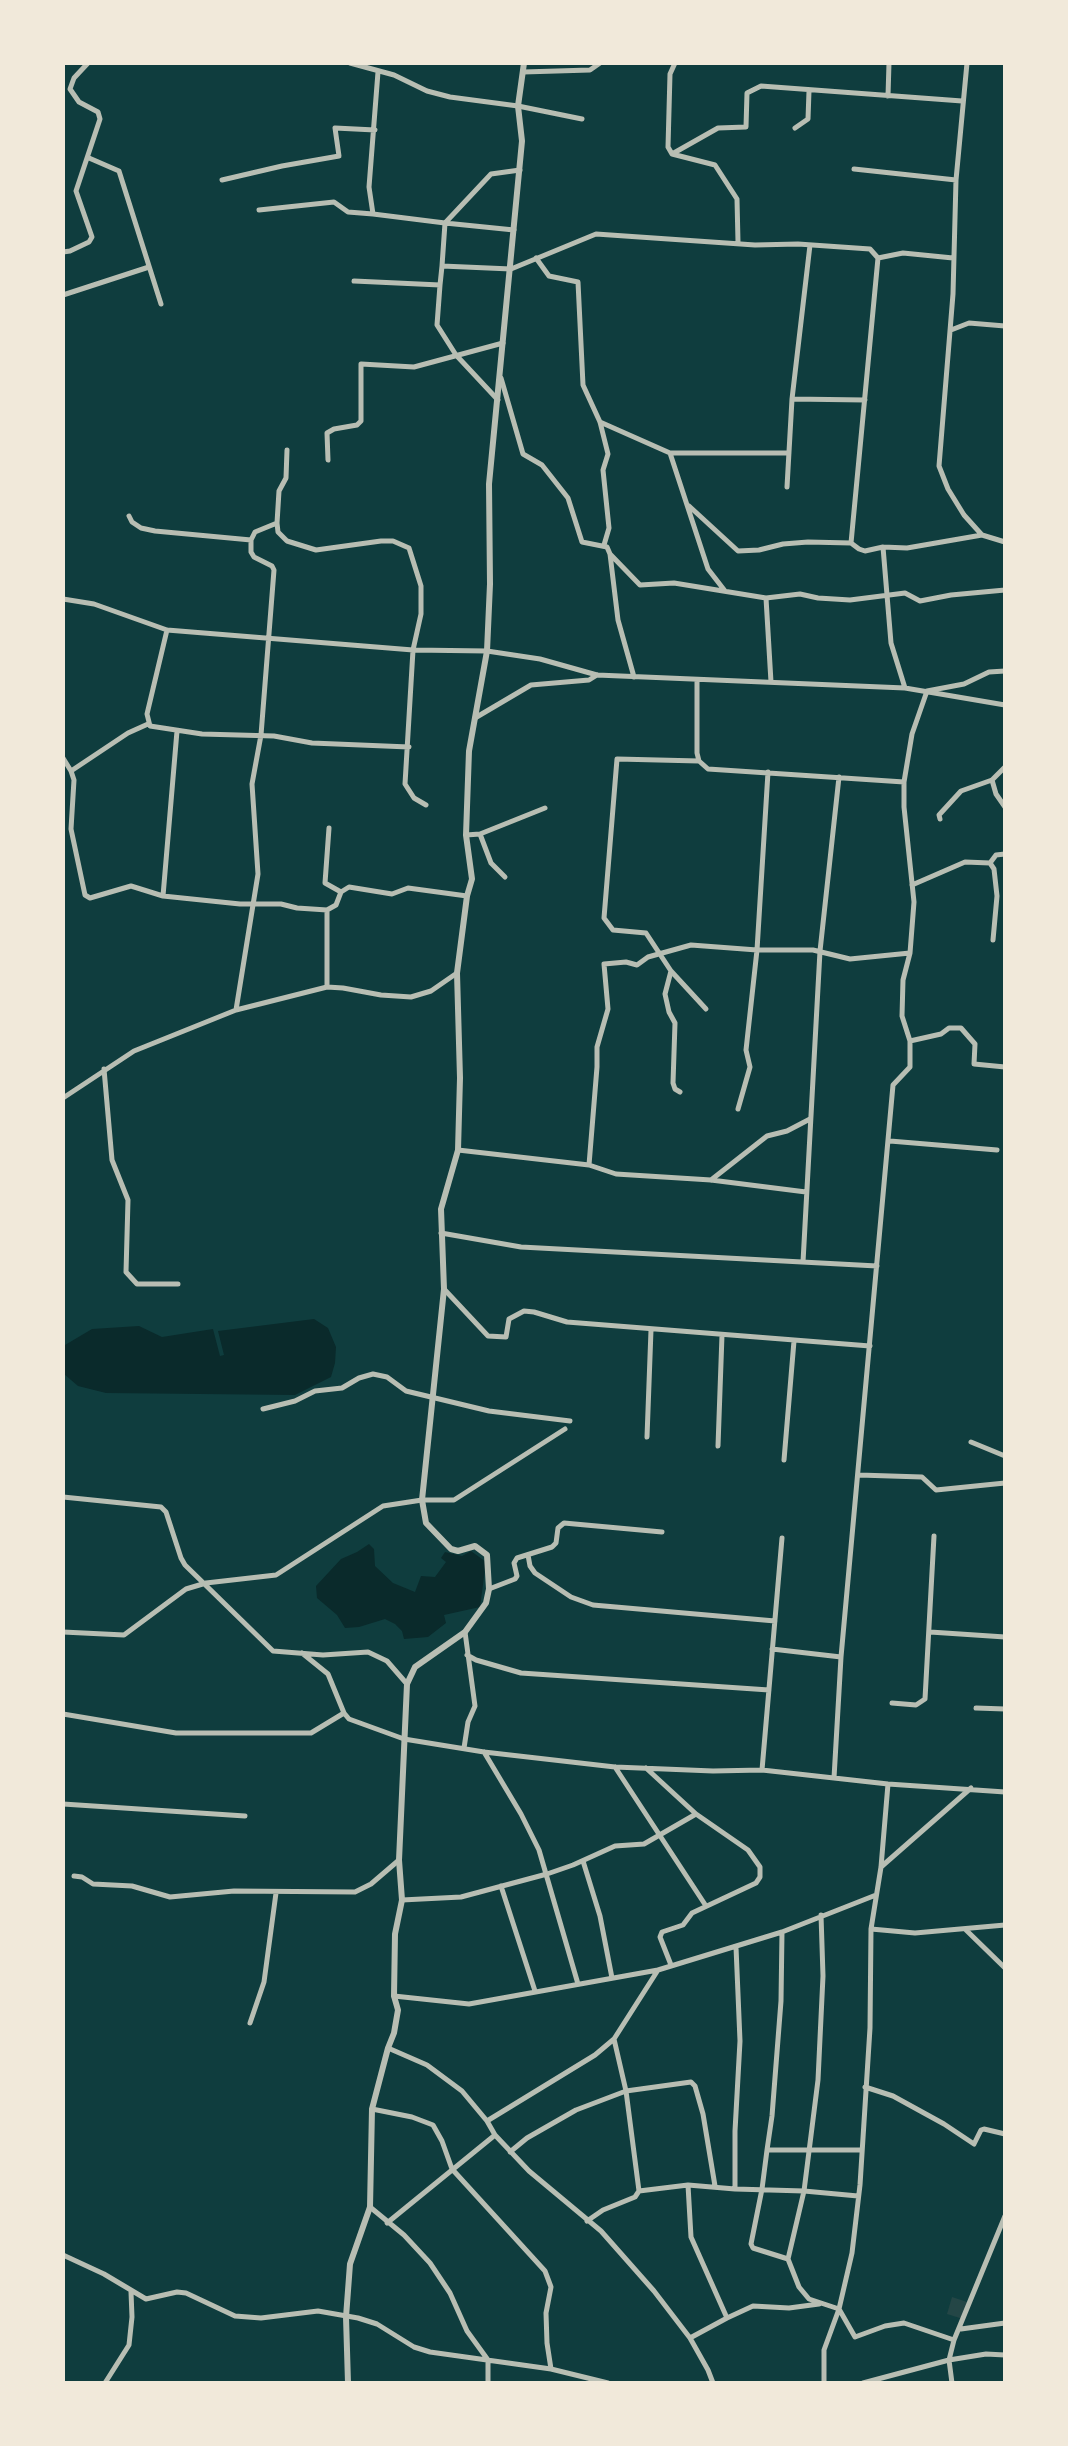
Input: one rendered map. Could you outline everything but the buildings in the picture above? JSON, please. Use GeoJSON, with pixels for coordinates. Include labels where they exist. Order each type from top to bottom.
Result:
{"type":"FeatureCollection","features":[{"type":"Feature","properties":{"kind":"street"},"geometry":{"type":"LineString","coordinates":[[63,252],[89,242],[92,237],[76,191],[100,119],[97,112],[79,102],[70,89],[74,78],[88,63]]}},
{"type":"Feature","properties":{"kind":"street"},"geometry":{"type":"LineString","coordinates":[[350,63],[394,75],[428,91],[450,97],[518,106],[582,119]]}},
{"type":"Feature","properties":{"kind":"street"},"geometry":{"type":"LineString","coordinates":[[348,2383],[346,2317],[350,2264],[370,2207],[372,2109],[398,2010],[394,1996],[395,1934],[402,1900],[399,1860],[407,1684],[415,1668],[465,1632],[486,1603],[489,1589],[487,1555],[475,1546],[458,1551],[451,1549],[426,1524],[422,1500],[444,1289],[441,1209],[457,1150],[460,1078],[457,973],[467,896],[472,879],[466,835],[469,751],[487,651],[490,584],[489,484],[520,170],[522,141],[518,106],[524,63]]}},
{"type":"Feature","properties":{"kind":"street"},"geometry":{"type":"LineString","coordinates":[[523,72],[590,70],[600,63]]}},
{"type":"Feature","properties":{"kind":"street"},"geometry":{"type":"LineString","coordinates":[[673,154],[666,139],[670,74],[675,63]]}},
{"type":"Feature","properties":{"kind":"street"},"geometry":{"type":"LineString","coordinates":[[888,96],[889,63]]}},
{"type":"Feature","properties":{"kind":"street"},"geometry":{"type":"LineString","coordinates":[[967,63],[956,180],[951,330],[939,466],[948,489],[964,515],[982,535],[1005,542]]}},
{"type":"Feature","properties":{"kind":"street"},"geometry":{"type":"LineString","coordinates":[[373,214],[369,187],[378,72]]}},
{"type":"Feature","properties":{"kind":"street"},"geometry":{"type":"LineString","coordinates":[[673,154],[718,128],[746,127],[747,93],[761,86],[962,101]]}},
{"type":"Feature","properties":{"kind":"street"},"geometry":{"type":"LineString","coordinates":[[795,128],[808,119],[810,91]]}},
{"type":"Feature","properties":{"kind":"street"},"geometry":{"type":"LineString","coordinates":[[222,180],[339,156],[335,128],[375,130]]}},
{"type":"Feature","properties":{"kind":"street"},"geometry":{"type":"LineString","coordinates":[[673,154],[715,165],[737,198],[738,242]]}},
{"type":"Feature","properties":{"kind":"street"},"geometry":{"type":"LineString","coordinates":[[89,158],[119,171],[161,304]]}},
{"type":"Feature","properties":{"kind":"street"},"geometry":{"type":"LineString","coordinates":[[854,169],[956,180]]}},
{"type":"Feature","properties":{"kind":"street"},"geometry":{"type":"LineString","coordinates":[[498,400],[456,355],[437,325],[445,223],[491,174],[520,170]]}},
{"type":"Feature","properties":{"kind":"street"},"geometry":{"type":"LineString","coordinates":[[259,210],[334,202],[348,212],[514,230]]}},
{"type":"Feature","properties":{"kind":"street"},"geometry":{"type":"LineString","coordinates":[[442,266],[511,269],[596,234],[755,245],[870,249],[878,258],[851,543]]}},
{"type":"Feature","properties":{"kind":"street"},"geometry":{"type":"LineString","coordinates":[[787,487],[792,399],[810,245]]}},
{"type":"Feature","properties":{"kind":"street"},"geometry":{"type":"LineString","coordinates":[[878,258],[896,253],[953,258]]}},
{"type":"Feature","properties":{"kind":"street"},"geometry":{"type":"LineString","coordinates":[[536,258],[549,276],[578,282],[583,385],[600,422],[608,454],[603,470],[608,528],[604,545],[640,585],[674,583],[766,598],[800,594],[850,600],[905,593],[920,601],[1005,590]]}},
{"type":"Feature","properties":{"kind":"street"},"geometry":{"type":"LineString","coordinates":[[63,295],[149,267]]}},
{"type":"Feature","properties":{"kind":"street"},"geometry":{"type":"LineString","coordinates":[[354,281],[440,285]]}},
{"type":"Feature","properties":{"kind":"street"},"geometry":{"type":"LineString","coordinates":[[951,330],[969,323],[1005,326]]}},
{"type":"Feature","properties":{"kind":"street"},"geometry":{"type":"LineString","coordinates":[[328,460],[327,433],[357,425],[360,421],[361,364],[414,367],[503,343]]}},
{"type":"Feature","properties":{"kind":"street"},"geometry":{"type":"LineString","coordinates":[[501,377],[523,454],[542,465],[568,498],[582,542],[604,545]]}},
{"type":"Feature","properties":{"kind":"street"},"geometry":{"type":"LineString","coordinates":[[792,399],[865,400]]}},
{"type":"Feature","properties":{"kind":"street"},"geometry":{"type":"LineString","coordinates":[[600,422],[670,453],[789,453]]}},
{"type":"Feature","properties":{"kind":"street"},"geometry":{"type":"LineString","coordinates":[[287,450],[286,478],[279,491],[277,523],[278,532],[287,541],[309,549],[381,541],[393,541],[410,548],[421,586],[421,614],[413,650],[405,784],[414,797],[426,805]]}},
{"type":"Feature","properties":{"kind":"street"},"geometry":{"type":"LineString","coordinates":[[670,453],[708,569],[722,590],[730,594]]}},
{"type":"Feature","properties":{"kind":"street"},"geometry":{"type":"LineString","coordinates":[[689,506],[738,551],[808,542],[851,543],[865,551],[883,547],[907,548],[982,535]]}},
{"type":"Feature","properties":{"kind":"street"},"geometry":{"type":"LineString","coordinates":[[129,516],[131,523],[155,531],[251,540]]}},
{"type":"Feature","properties":{"kind":"street"},"geometry":{"type":"LineString","coordinates":[[236,1010],[258,874],[252,784],[261,735],[274,570],[272,566],[254,557],[251,540],[255,532],[277,523]]}},
{"type":"Feature","properties":{"kind":"street"},"geometry":{"type":"LineString","coordinates":[[883,547],[891,643],[905,688]]}},
{"type":"Feature","properties":{"kind":"street"},"geometry":{"type":"LineString","coordinates":[[610,554],[618,620],[634,677]]}},
{"type":"Feature","properties":{"kind":"street"},"geometry":{"type":"LineString","coordinates":[[766,598],[771,682]]}},
{"type":"Feature","properties":{"kind":"street"},"geometry":{"type":"LineString","coordinates":[[63,599],[94,604],[167,630],[413,650],[487,651],[540,659],[597,675],[905,688],[1005,705]]}},
{"type":"Feature","properties":{"kind":"street"},"geometry":{"type":"LineString","coordinates":[[148,724],[147,714],[167,630]]}},
{"type":"Feature","properties":{"kind":"street"},"geometry":{"type":"LineString","coordinates":[[928,691],[964,684],[989,672],[1005,671]]}},
{"type":"Feature","properties":{"kind":"street"},"geometry":{"type":"LineString","coordinates":[[475,718],[531,685],[589,680],[597,675]]}},
{"type":"Feature","properties":{"kind":"street"},"geometry":{"type":"LineString","coordinates":[[697,680],[697,753],[699,761],[708,769],[904,782]]}},
{"type":"Feature","properties":{"kind":"street"},"geometry":{"type":"LineString","coordinates":[[834,1779],[841,1657],[893,1085],[910,1067],[911,1041],[902,1016],[914,902],[904,782],[912,734],[928,691]]}},
{"type":"Feature","properties":{"kind":"street"},"geometry":{"type":"LineString","coordinates":[[71,771],[128,733],[148,724],[177,731],[261,735],[312,743],[409,747]]}},
{"type":"Feature","properties":{"kind":"street"},"geometry":{"type":"LineString","coordinates":[[163,896],[177,731]]}},
{"type":"Feature","properties":{"kind":"street"},"geometry":{"type":"LineString","coordinates":[[63,758],[74,780],[71,829],[85,895],[90,898],[131,886],[163,896],[327,910],[336,905],[341,892],[349,887],[392,894],[408,888],[467,896]]}},
{"type":"Feature","properties":{"kind":"street"},"geometry":{"type":"LineString","coordinates":[[699,761],[617,759],[604,918],[613,930],[646,933],[671,971],[706,1009]]}},
{"type":"Feature","properties":{"kind":"street"},"geometry":{"type":"LineString","coordinates":[[940,820],[939,815],[961,791],[992,780],[1005,767]]}},
{"type":"Feature","properties":{"kind":"street"},"geometry":{"type":"LineString","coordinates":[[738,1109],[750,1067],[746,1050],[757,950],[768,772]]}},
{"type":"Feature","properties":{"kind":"street"},"geometry":{"type":"LineString","coordinates":[[803,1262],[820,951],[839,777]]}},
{"type":"Feature","properties":{"kind":"street"},"geometry":{"type":"LineString","coordinates":[[992,780],[996,794],[1005,807]]}},
{"type":"Feature","properties":{"kind":"street"},"geometry":{"type":"LineString","coordinates":[[466,835],[480,834],[545,808]]}},
{"type":"Feature","properties":{"kind":"street"},"geometry":{"type":"LineString","coordinates":[[329,828],[326,883],[341,892]]}},
{"type":"Feature","properties":{"kind":"street"},"geometry":{"type":"LineString","coordinates":[[480,834],[491,863],[505,877]]}},
{"type":"Feature","properties":{"kind":"street"},"geometry":{"type":"LineString","coordinates":[[990,863],[996,855],[1005,854]]}},
{"type":"Feature","properties":{"kind":"street"},"geometry":{"type":"LineString","coordinates":[[912,884],[965,862],[990,863]]}},
{"type":"Feature","properties":{"kind":"street"},"geometry":{"type":"LineString","coordinates":[[990,863],[994,869],[998,896],[993,940]]}},
{"type":"Feature","properties":{"kind":"street"},"geometry":{"type":"LineString","coordinates":[[327,910],[327,988]]}},
{"type":"Feature","properties":{"kind":"street"},"geometry":{"type":"LineString","coordinates":[[589,1165],[597,1046],[608,1009],[604,964],[626,962],[637,965],[649,957],[691,946],[820,951],[850,959],[910,953]]}},
{"type":"Feature","properties":{"kind":"street"},"geometry":{"type":"LineString","coordinates":[[671,971],[665,994],[675,1023],[673,1083],[675,1089],[680,1092]]}},
{"type":"Feature","properties":{"kind":"street"},"geometry":{"type":"LineString","coordinates":[[63,1098],[104,1069],[146,1046],[236,1010],[327,988],[411,997],[431,990],[457,973]]}},
{"type":"Feature","properties":{"kind":"street"},"geometry":{"type":"LineString","coordinates":[[911,1041],[941,1034],[949,1028],[961,1028],[975,1044],[974,1064],[1005,1067]]}},
{"type":"Feature","properties":{"kind":"street"},"geometry":{"type":"LineString","coordinates":[[104,1069],[112,1160],[128,1200],[127,1272],[136,1284],[178,1284]]}},
{"type":"Feature","properties":{"kind":"street"},"geometry":{"type":"LineString","coordinates":[[711,1180],[767,1136],[787,1131],[810,1119]]}},
{"type":"Feature","properties":{"kind":"street"},"geometry":{"type":"LineString","coordinates":[[890,1141],[997,1150]]}},
{"type":"Feature","properties":{"kind":"street"},"geometry":{"type":"LineString","coordinates":[[457,1150],[589,1165],[616,1174],[711,1180],[806,1192]]}},
{"type":"Feature","properties":{"kind":"street"},"geometry":{"type":"LineString","coordinates":[[441,1233],[521,1247],[877,1266]]}},
{"type":"Feature","properties":{"kind":"street"},"geometry":{"type":"LineString","coordinates":[[444,1289],[488,1336],[506,1337],[509,1319],[524,1311],[568,1322],[870,1346]]}},
{"type":"Feature","properties":{"kind":"street"},"geometry":{"type":"LineString","coordinates":[[648,1437],[651,1329]]}},
{"type":"Feature","properties":{"kind":"street"},"geometry":{"type":"LineString","coordinates":[[718,1446],[722,1335]]}},
{"type":"Feature","properties":{"kind":"street"},"geometry":{"type":"LineString","coordinates":[[784,1460],[794,1340]]}},
{"type":"Feature","properties":{"kind":"street"},"geometry":{"type":"LineString","coordinates":[[263,1409],[295,1401],[315,1391],[342,1388],[359,1378],[373,1374],[387,1377],[406,1391],[489,1411],[570,1420]]}},
{"type":"Feature","properties":{"kind":"street"},"geometry":{"type":"LineString","coordinates":[[63,1632],[124,1635],[186,1589],[206,1583],[276,1575],[383,1506],[422,1500],[454,1500],[565,1429]]}},
{"type":"Feature","properties":{"kind":"street"},"geometry":{"type":"LineString","coordinates":[[971,1442],[1005,1456]]}},
{"type":"Feature","properties":{"kind":"street"},"geometry":{"type":"LineString","coordinates":[[859,1475],[922,1477],[936,1490],[1005,1483]]}},
{"type":"Feature","properties":{"kind":"street"},"geometry":{"type":"LineString","coordinates":[[63,1497],[161,1507],[166,1512],[181,1558],[273,1651],[323,1655],[368,1652],[387,1661],[407,1684]]}},
{"type":"Feature","properties":{"kind":"street"},"geometry":{"type":"LineString","coordinates":[[489,1589],[515,1579],[517,1576],[514,1563],[517,1558],[552,1547],[556,1543],[558,1528],[564,1523],[662,1532]]}},
{"type":"Feature","properties":{"kind":"street"},"geometry":{"type":"LineString","coordinates":[[892,1703],[916,1705],[925,1699],[934,1536]]}},
{"type":"Feature","properties":{"kind":"street"},"geometry":{"type":"LineString","coordinates":[[762,1770],[782,1538]]}},
{"type":"Feature","properties":{"kind":"street"},"geometry":{"type":"LineString","coordinates":[[528,1555],[530,1566],[535,1573],[571,1597],[593,1605],[775,1621]]}},
{"type":"Feature","properties":{"kind":"street"},"geometry":{"type":"LineString","coordinates":[[464,1748],[468,1722],[475,1706],[465,1632]]}},
{"type":"Feature","properties":{"kind":"street"},"geometry":{"type":"LineString","coordinates":[[930,1632],[1005,1637]]}},
{"type":"Feature","properties":{"kind":"street"},"geometry":{"type":"LineString","coordinates":[[772,1650],[841,1657]]}},
{"type":"Feature","properties":{"kind":"street"},"geometry":{"type":"LineString","coordinates":[[302,1653],[328,1674],[349,1719],[404,1739],[484,1752],[615,1767],[762,1770],[888,1784],[1005,1792]]}},
{"type":"Feature","properties":{"kind":"street"},"geometry":{"type":"LineString","coordinates":[[467,1655],[521,1673],[769,1690]]}},
{"type":"Feature","properties":{"kind":"street"},"geometry":{"type":"LineString","coordinates":[[976,1708],[1005,1709]]}},
{"type":"Feature","properties":{"kind":"street"},"geometry":{"type":"LineString","coordinates":[[63,1714],[176,1733],[311,1733],[344,1713]]}},
{"type":"Feature","properties":{"kind":"street"},"geometry":{"type":"LineString","coordinates":[[484,1752],[539,1850],[578,1984]]}},
{"type":"Feature","properties":{"kind":"street"},"geometry":{"type":"LineString","coordinates":[[615,1767],[706,1906]]}},
{"type":"Feature","properties":{"kind":"street"},"geometry":{"type":"LineString","coordinates":[[646,1768],[696,1814],[742,1844],[760,1867],[760,1877],[756,1882],[690,1914],[683,1925],[661,1934],[671,1965]]}},
{"type":"Feature","properties":{"kind":"street"},"geometry":{"type":"LineString","coordinates":[[824,2383],[824,2350],[839,2308],[852,2253],[870,2028],[872,1929],[881,1867],[888,1784]]}},
{"type":"Feature","properties":{"kind":"street"},"geometry":{"type":"LineString","coordinates":[[881,1867],[971,1788]]}},
{"type":"Feature","properties":{"kind":"street"},"geometry":{"type":"LineString","coordinates":[[63,1804],[245,1816]]}},
{"type":"Feature","properties":{"kind":"street"},"geometry":{"type":"LineString","coordinates":[[402,1900],[461,1897],[547,1874],[615,1846],[641,1844],[662,1835],[696,1814]]}},
{"type":"Feature","properties":{"kind":"street"},"geometry":{"type":"LineString","coordinates":[[74,1876],[82,1877],[93,1884],[143,1888],[170,1897],[234,1891],[355,1892],[371,1884],[399,1860]]}},
{"type":"Feature","properties":{"kind":"street"},"geometry":{"type":"LineString","coordinates":[[583,1861],[600,1916],[612,1978]]}},
{"type":"Feature","properties":{"kind":"street"},"geometry":{"type":"LineString","coordinates":[[501,1886],[535,1991]]}},
{"type":"Feature","properties":{"kind":"street"},"geometry":{"type":"LineString","coordinates":[[250,2023],[264,1982],[276,1893]]}},
{"type":"Feature","properties":{"kind":"street"},"geometry":{"type":"LineString","coordinates":[[394,1996],[469,2004],[658,1970],[782,1932],[876,1895]]}},
{"type":"Feature","properties":{"kind":"street"},"geometry":{"type":"LineString","coordinates":[[821,1915],[822,2016],[818,2080],[804,2190],[788,2259],[809,2299],[839,2308],[855,2337],[885,2326],[904,2323],[954,2340]]}},
{"type":"Feature","properties":{"kind":"street"},"geometry":{"type":"LineString","coordinates":[[872,1929],[915,1933],[1005,1925]]}},
{"type":"Feature","properties":{"kind":"street"},"geometry":{"type":"LineString","coordinates":[[966,1930],[1005,1968]]}},
{"type":"Feature","properties":{"kind":"street"},"geometry":{"type":"LineString","coordinates":[[782,1932],[781,2001],[772,2116],[751,2244],[753,2248],[788,2259]]}},
{"type":"Feature","properties":{"kind":"street"},"geometry":{"type":"LineString","coordinates":[[736,1947],[740,2041],[735,2131],[736,2189]]}},
{"type":"Feature","properties":{"kind":"street"},"geometry":{"type":"LineString","coordinates":[[487,2121],[595,2055],[614,2039],[658,1970]]}},
{"type":"Feature","properties":{"kind":"street"},"geometry":{"type":"LineString","coordinates":[[587,2221],[603,2210],[635,2197],[639,2191],[626,2091],[614,2039]]}},
{"type":"Feature","properties":{"kind":"street"},"geometry":{"type":"LineString","coordinates":[[388,2048],[427,2065],[462,2091],[510,2152],[554,2194],[601,2231],[690,2338],[713,2383]]}},
{"type":"Feature","properties":{"kind":"street"},"geometry":{"type":"LineString","coordinates":[[510,2152],[527,2138],[576,2110],[626,2091],[691,2082],[703,2115],[715,2186]]}},
{"type":"Feature","properties":{"kind":"street"},"geometry":{"type":"LineString","coordinates":[[865,2087],[893,2096],[974,2144],[984,2129],[1005,2134]]}},
{"type":"Feature","properties":{"kind":"street"},"geometry":{"type":"LineString","coordinates":[[372,2109],[433,2125],[452,2169],[545,2271],[551,2287],[546,2313],[551,2369]]}},
{"type":"Feature","properties":{"kind":"street"},"geometry":{"type":"LineString","coordinates":[[387,2222],[495,2135]]}},
{"type":"Feature","properties":{"kind":"street"},"geometry":{"type":"LineString","coordinates":[[767,2150],[862,2150]]}},
{"type":"Feature","properties":{"kind":"street"},"geometry":{"type":"LineString","coordinates":[[639,2191],[688,2185],[804,2190],[858,2196]]}},
{"type":"Feature","properties":{"kind":"street"},"geometry":{"type":"LineString","coordinates":[[688,2185],[691,2237],[727,2318]]}},
{"type":"Feature","properties":{"kind":"street"},"geometry":{"type":"LineString","coordinates":[[370,2207],[404,2235],[430,2263],[450,2293],[467,2331],[488,2360],[488,2383]]}},
{"type":"Feature","properties":{"kind":"street"},"geometry":{"type":"LineString","coordinates":[[952,2383],[949,2360],[954,2340],[961,2329],[1005,2216]]}},
{"type":"Feature","properties":{"kind":"street"},"geometry":{"type":"LineString","coordinates":[[63,2255],[104,2274],[146,2299],[177,2292],[186,2293],[235,2316],[261,2318],[318,2311],[377,2324],[414,2347],[430,2353],[551,2369],[608,2383]]}},
{"type":"Feature","properties":{"kind":"street"},"geometry":{"type":"LineString","coordinates":[[106,2383],[128,2345],[132,2318],[131,2292]]}},
{"type":"Feature","properties":{"kind":"street"},"geometry":{"type":"LineString","coordinates":[[690,2338],[753,2306],[802,2308],[822,2303]]}},
{"type":"Feature","properties":{"kind":"street"},"geometry":{"type":"LineString","coordinates":[[961,2329],[1005,2323]]}},
{"type":"Feature","properties":{"kind":"street"},"geometry":{"type":"LineString","coordinates":[[863,2383],[949,2360],[986,2354],[1005,2355]]}},
{"type":"Feature","properties":{"kind":"street"},"geometry":{"type":"LineString","coordinates":[[572,2374],[575,2383]]}},
{"type":"Feature","properties":{"kind":"shaded area"},"geometry":{"type":"Polygon","coordinates":[[[314,1319],[328,1328],[336,1347],[335,1363],[331,1377],[295,1395],[106,1393],[78,1386],[64,1374],[65,1345],[92,1329],[139,1326],[162,1337],[213,1329],[220,1356],[224,1355],[218,1331],[314,1319]]]}},
{"type":"Feature","properties":{"kind":"shaded area"},"geometry":{"type":"Polygon","coordinates":[[[369,1544],[374,1549],[375,1566],[393,1583],[415,1592],[421,1576],[435,1577],[446,1562],[441,1558],[445,1552],[462,1556],[471,1551],[486,1562],[480,1607],[444,1615],[446,1623],[428,1637],[404,1639],[402,1631],[385,1619],[345,1628],[337,1615],[317,1598],[316,1586],[341,1559],[369,1544]]]}},
{"type":"Feature","properties":{"kind":"shaded area"},"geometry":{"type":"Polygon","coordinates":[[[952,2297],[967,2302],[963,2319],[947,2314],[952,2297]]]}}]}
